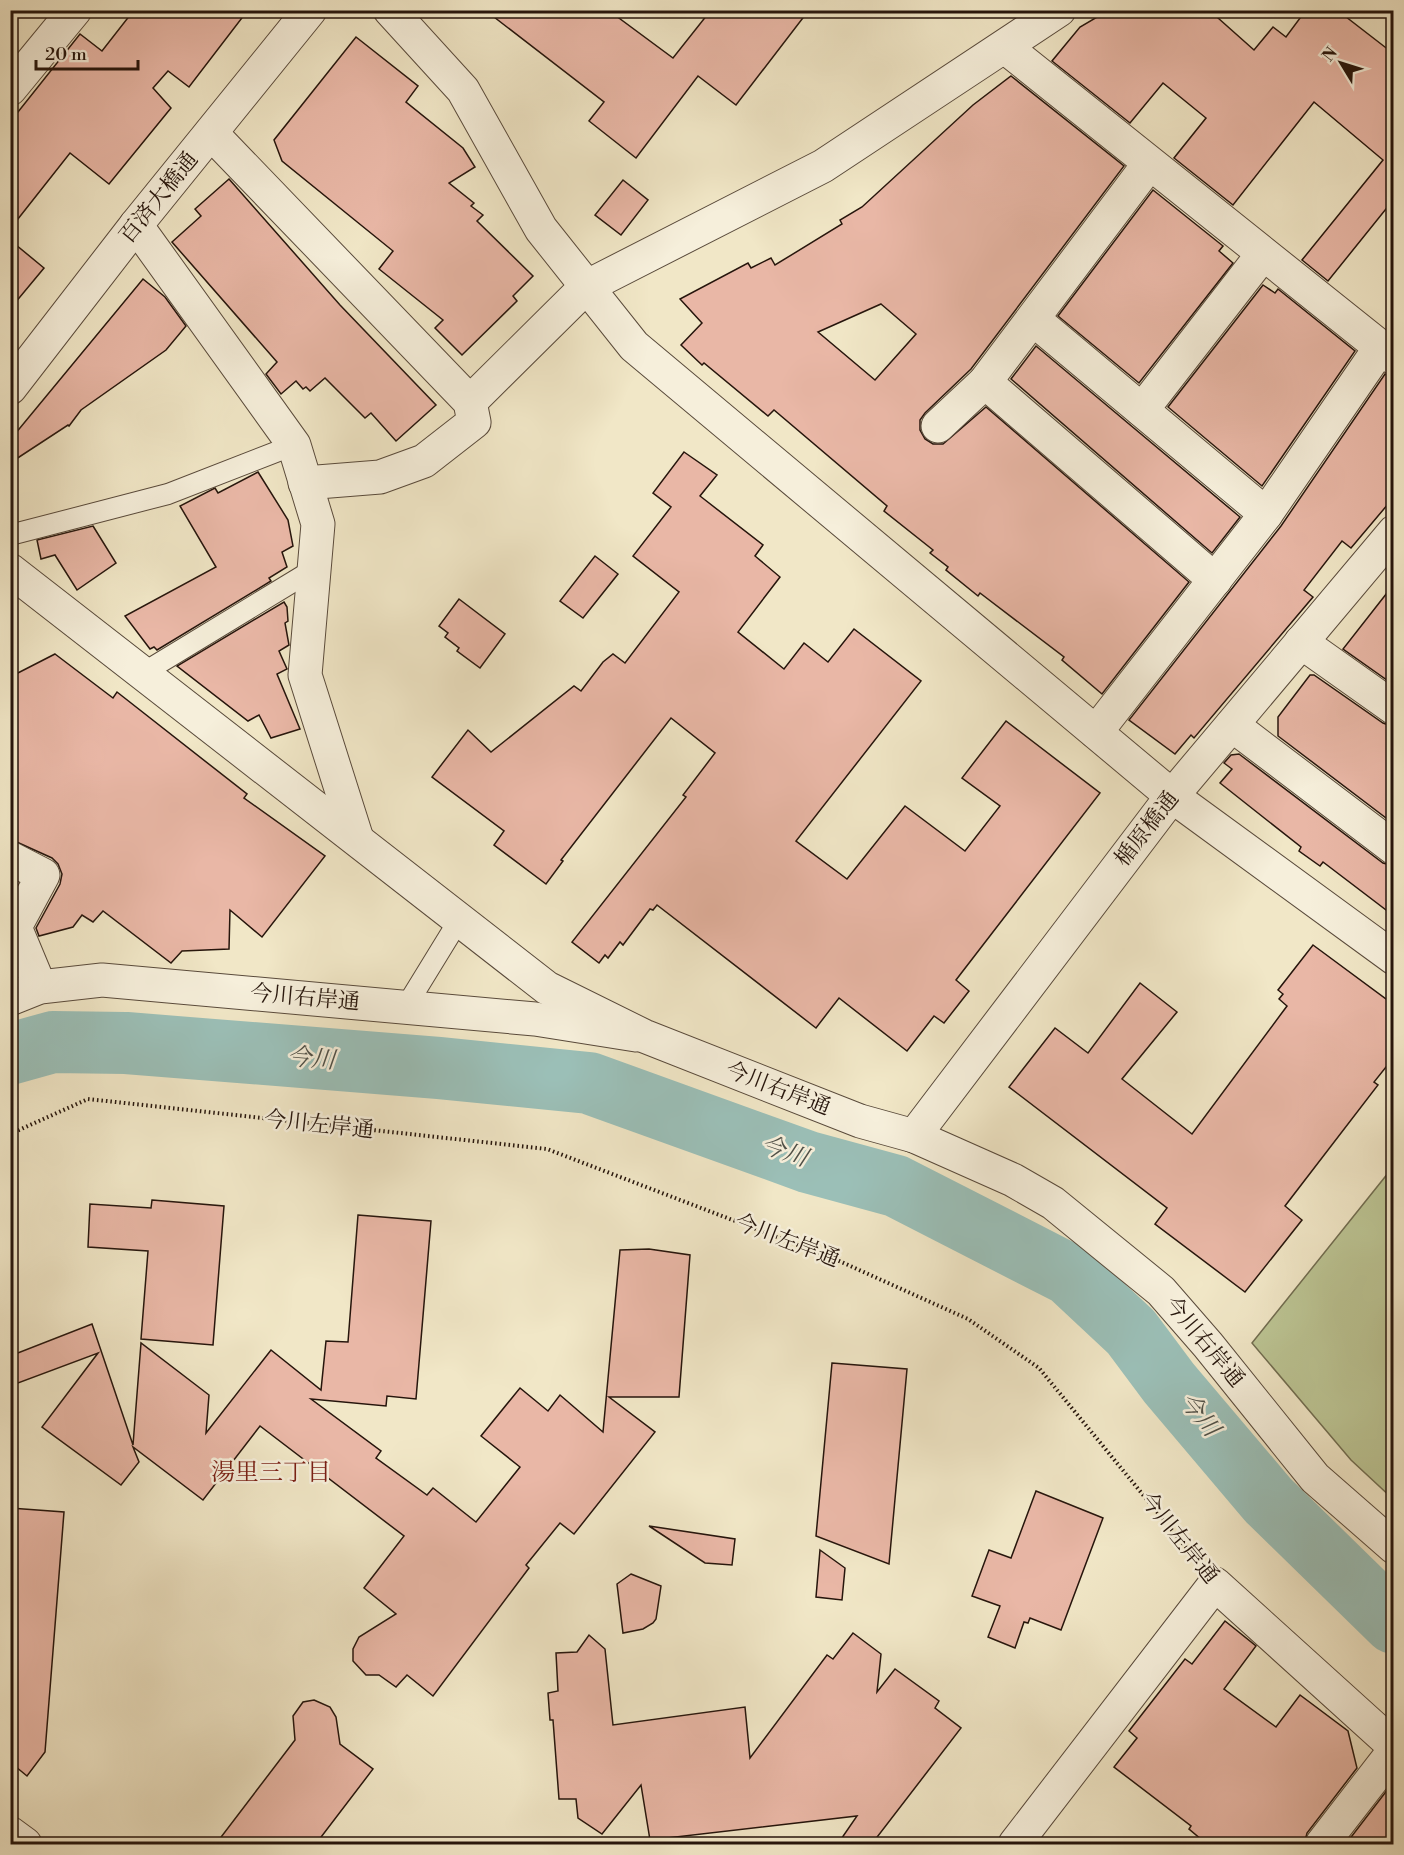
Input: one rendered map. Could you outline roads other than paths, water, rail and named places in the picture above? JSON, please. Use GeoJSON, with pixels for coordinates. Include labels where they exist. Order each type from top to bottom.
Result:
{"type":"FeatureCollection","features":[{"type":"Feature","properties":{"kind":"street"},"geometry":{"type":"LineString","coordinates":[[10,89],[75,10]]}},
{"type":"Feature","properties":{"kind":"street","name":"百済大橋通"},"geometry":{"type":"LineString","coordinates":[[10,388],[136,225],[310,10]]}},
{"type":"Feature","properties":{"kind":"street"},"geometry":{"type":"LineString","coordinates":[[390,10],[463,90],[541,229],[634,346],[1172,796],[1394,958]]}},
{"type":"Feature","properties":{"kind":"street"},"geometry":{"type":"LineString","coordinates":[[470,402],[586,287],[823,166],[1059,10]]}},
{"type":"Feature","properties":{"kind":"street"},"geometry":{"type":"LineString","coordinates":[[1005,47],[1387,353],[1266,514],[1096,732]]}},
{"type":"Feature","properties":{"kind":"street"},"geometry":{"type":"LineString","coordinates":[[212,133],[470,402],[474,422],[424,461],[380,477],[305,483]]}},
{"type":"Feature","properties":{"kind":"street"},"geometry":{"type":"LineString","coordinates":[[938,426],[985,382],[1149,164]]}},
{"type":"Feature","properties":{"kind":"street"},"geometry":{"type":"LineString","coordinates":[[136,225],[294,445],[318,524],[305,675],[357,839]]}},
{"type":"Feature","properties":{"kind":"street"},"geometry":{"type":"LineString","coordinates":[[1142,410],[1263,254]]}},
{"type":"Feature","properties":{"kind":"street"},"geometry":{"type":"LineString","coordinates":[[1032,319],[1266,514]]}},
{"type":"Feature","properties":{"kind":"street"},"geometry":{"type":"LineString","coordinates":[[985,382],[1215,579]]}},
{"type":"Feature","properties":{"kind":"street","name":"楯原橋通"},"geometry":{"type":"LineString","coordinates":[[914,1136],[1172,796],[1394,532]]}},
{"type":"Feature","properties":{"kind":"street"},"geometry":{"type":"LineString","coordinates":[[10,570],[548,988],[644,1036]]}},
{"type":"Feature","properties":{"kind":"street"},"geometry":{"type":"LineString","coordinates":[[1301,642],[1394,708]]}},
{"type":"Feature","properties":{"kind":"street"},"geometry":{"type":"LineString","coordinates":[[1232,724],[1394,848]]}},
{"type":"Feature","properties":{"kind":"street"},"geometry":{"type":"LineString","coordinates":[[10,858],[43,875],[15,927],[40,987]]}},
{"type":"Feature","properties":{"kind":"street","name":"今川右岸通"},"geometry":{"type":"LineString","coordinates":[[10,999],[40,987],[102,980],[535,1019],[644,1036],[860,1121],[914,1136],[1013,1180],[1053,1203],[1161,1291],[1208,1345],[1315,1478],[1394,1546]]}},
{"type":"Feature","properties":{"kind":"street","name":"今川左岸通"},"geometry":{"type":"LineString","coordinates":[[1015,1845],[1215,1584],[1394,1746]]}},
{"type":"Feature","properties":{"kind":"street"},"geometry":{"type":"LineString","coordinates":[[1322,1845],[1394,1751]]}},
{"type":"Feature","properties":{"kind":"street"},"geometry":{"type":"LineString","coordinates":[[10,1833],[25,1845]]}},
{"type":"Feature","properties":{"kind":"lane"},"geometry":{"type":"LineString","coordinates":[[10,535],[168,494],[294,445]]}},
{"type":"Feature","properties":{"kind":"lane"},"geometry":{"type":"LineString","coordinates":[[143,673],[314,569]]}},
{"type":"Feature","properties":{"kind":"lane"},"geometry":{"type":"LineString","coordinates":[[405,1008],[459,920]]}},
{"type":"Feature","properties":{"kind":"waterway","name":"今川"},"geometry":{"type":"LineString","coordinates":[[10,1054],[53,1042],[126,1043],[439,1068],[589,1083],[808,1162],[896,1186],[1070,1275],[1131,1332],[1169,1383],[1268,1500],[1394,1623]]}},
{"type":"Feature","properties":{"kind":"district","name":"湯里三丁目"},"geometry":{"type":"Point","coordinates":[271,1473]}}]}
